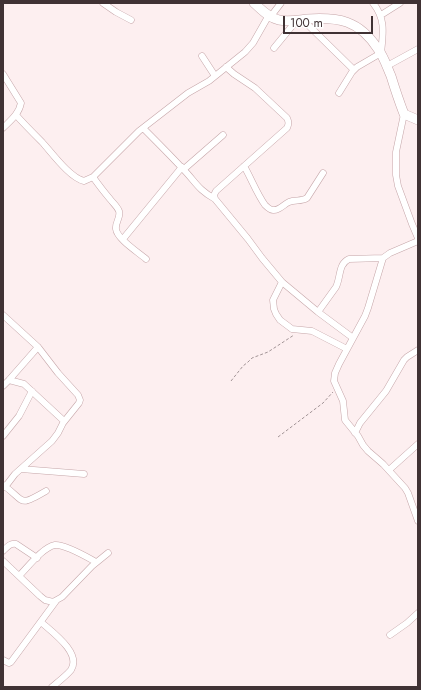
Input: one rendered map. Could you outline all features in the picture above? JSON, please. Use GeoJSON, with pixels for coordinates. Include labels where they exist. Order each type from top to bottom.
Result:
{"type":"FeatureCollection","features":[{"type":"Feature","properties":{"kind":"street"},"geometry":{"type":"LineString","coordinates":[[103,3],[131,20]]}},
{"type":"Feature","properties":{"kind":"street"},"geometry":{"type":"LineString","coordinates":[[254,3],[270,16],[278,20],[284,21],[329,18],[348,22],[368,36],[381,53],[404,114],[396,152],[396,175],[398,186],[418,238]]}},
{"type":"Feature","properties":{"kind":"street"},"geometry":{"type":"LineString","coordinates":[[16,115],[46,146],[59,163],[76,178],[84,182],[93,177],[142,128],[188,93],[226,68],[245,52],[281,3]]}},
{"type":"Feature","properties":{"kind":"street"},"geometry":{"type":"LineString","coordinates":[[373,3],[381,15],[383,26],[381,53]]}},
{"type":"Feature","properties":{"kind":"street"},"geometry":{"type":"LineString","coordinates":[[381,15],[400,3]]}},
{"type":"Feature","properties":{"kind":"street"},"geometry":{"type":"LineString","coordinates":[[274,48],[300,20]]}},
{"type":"Feature","properties":{"kind":"street"},"geometry":{"type":"LineString","coordinates":[[300,20],[354,70]]}},
{"type":"Feature","properties":{"kind":"street"},"geometry":{"type":"LineString","coordinates":[[387,66],[418,49]]}},
{"type":"Feature","properties":{"kind":"street"},"geometry":{"type":"LineString","coordinates":[[339,93],[357,67],[381,53]]}},
{"type":"Feature","properties":{"kind":"street"},"geometry":{"type":"LineString","coordinates":[[202,56],[215,76]]}},
{"type":"Feature","properties":{"kind":"street"},"geometry":{"type":"LineString","coordinates":[[215,199],[214,195],[216,191],[287,128],[289,124],[289,121],[255,88],[226,68]]}},
{"type":"Feature","properties":{"kind":"street"},"geometry":{"type":"LineString","coordinates":[[3,74],[21,103],[16,115],[3,128]]}},
{"type":"Feature","properties":{"kind":"street"},"geometry":{"type":"LineString","coordinates":[[404,114],[418,120]]}},
{"type":"Feature","properties":{"kind":"street"},"geometry":{"type":"LineString","coordinates":[[142,128],[183,168],[200,189],[215,199],[282,282],[352,338]]}},
{"type":"Feature","properties":{"kind":"street"},"geometry":{"type":"LineString","coordinates":[[123,239],[183,168],[223,135]]}},
{"type":"Feature","properties":{"kind":"street"},"geometry":{"type":"LineString","coordinates":[[244,166],[265,205],[271,210],[279,208],[289,202],[303,200],[306,198],[323,173]]}},
{"type":"Feature","properties":{"kind":"street"},"geometry":{"type":"LineString","coordinates":[[93,177],[114,203],[119,212],[116,230],[123,239],[146,258]]}},
{"type":"Feature","properties":{"kind":"street"},"geometry":{"type":"LineString","coordinates":[[318,312],[336,287],[341,268],[346,260],[383,258],[390,253],[418,241]]}},
{"type":"Feature","properties":{"kind":"street"},"geometry":{"type":"LineString","coordinates":[[383,258],[368,308],[341,360],[335,373],[334,381],[343,401],[345,420],[368,451],[401,482],[408,493],[418,522]]}},
{"type":"Feature","properties":{"kind":"street"},"geometry":{"type":"LineString","coordinates":[[282,282],[273,300],[276,314],[280,320],[292,329],[312,331],[347,349]]}},
{"type":"Feature","properties":{"kind":"street"},"geometry":{"type":"LineString","coordinates":[[3,315],[38,347],[58,373],[80,397],[79,403],[64,421],[52,441],[4,486],[23,502],[28,501],[46,491]]}},
{"type":"Feature","properties":{"kind":"street"},"geometry":{"type":"LineString","coordinates":[[3,386],[38,347]]}},
{"type":"Feature","properties":{"kind":"street"},"geometry":{"type":"LineString","coordinates":[[355,433],[360,423],[386,391],[404,360],[418,350]]}},
{"type":"Feature","properties":{"kind":"street"},"geometry":{"type":"LineString","coordinates":[[9,380],[24,384],[64,421]]}},
{"type":"Feature","properties":{"kind":"street"},"geometry":{"type":"LineString","coordinates":[[3,436],[18,416],[32,391]]}},
{"type":"Feature","properties":{"kind":"street"},"geometry":{"type":"LineString","coordinates":[[389,470],[418,444]]}},
{"type":"Feature","properties":{"kind":"street"},"geometry":{"type":"LineString","coordinates":[[21,469],[84,474]]}},
{"type":"Feature","properties":{"kind":"street"},"geometry":{"type":"LineString","coordinates":[[3,551],[13,543],[37,558]]}},
{"type":"Feature","properties":{"kind":"street"},"geometry":{"type":"LineString","coordinates":[[19,576],[51,546],[62,546],[96,562]]}},
{"type":"Feature","properties":{"kind":"street"},"geometry":{"type":"LineString","coordinates":[[3,660],[9,663],[11,662],[56,601],[62,597],[96,562],[108,553]]}},
{"type":"Feature","properties":{"kind":"street"},"geometry":{"type":"LineString","coordinates":[[3,561],[45,600],[53,602],[56,601]]}},
{"type":"Feature","properties":{"kind":"street"},"geometry":{"type":"LineString","coordinates":[[390,635],[418,613]]}},
{"type":"Feature","properties":{"kind":"street"},"geometry":{"type":"LineString","coordinates":[[41,622],[67,646],[73,659],[71,669],[52,687]]}},
{"type":"Feature","properties":{"kind":"path"},"geometry":{"type":"LineString","coordinates":[[230,381],[242,366],[252,358],[268,352],[303,330]]}},
{"type":"Feature","properties":{"kind":"path"},"geometry":{"type":"LineString","coordinates":[[278,437],[323,403],[331,395],[336,386]]}}]}
